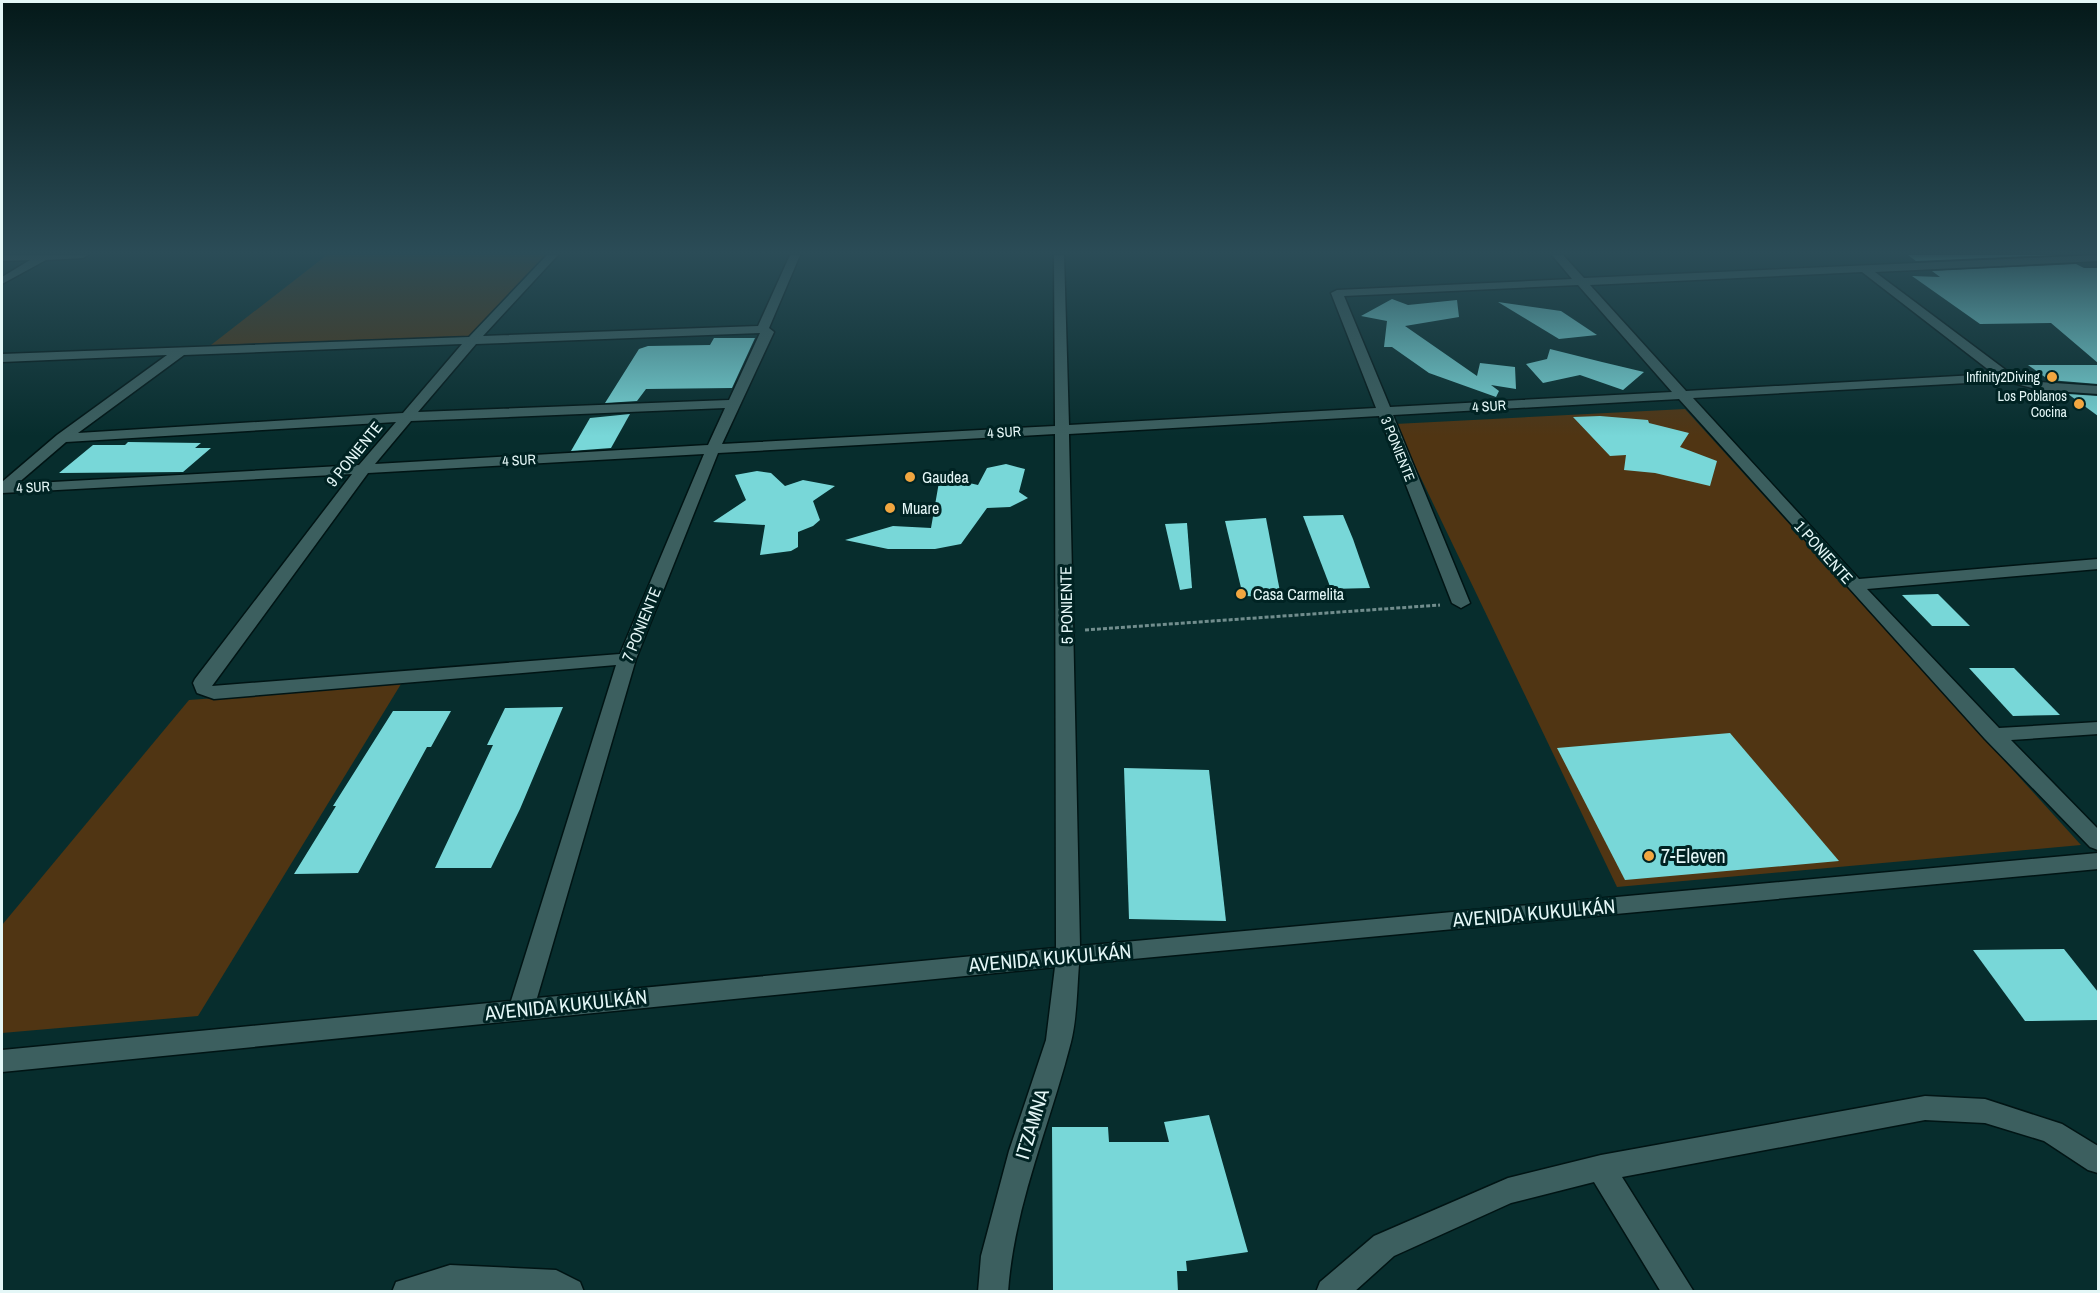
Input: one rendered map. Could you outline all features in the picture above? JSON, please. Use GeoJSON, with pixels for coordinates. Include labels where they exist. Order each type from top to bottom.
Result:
{"type":"FeatureCollection","features":[{"type":"Feature","properties":{"kind":"street","name":"9 PONIENTE"},"geometry":{"type":"LineString","coordinates":[[496,315],[365,467],[202,683],[204,689],[214,693],[627,658]]}},
{"type":"Feature","properties":{"kind":"street","name":"7 PONIENTE"},"geometry":{"type":"LineString","coordinates":[[521,1010],[627,658],[712,451],[768,332],[762,329],[768,315]]}},
{"type":"Feature","properties":{"kind":"street","name":"5 PONIENTE"},"geometry":{"type":"LineString","coordinates":[[1060,315],[1066,632],[1068,956]]}},
{"type":"Feature","properties":{"kind":"street","name":"3 PONIENTE"},"geometry":{"type":"LineString","coordinates":[[1346,315],[1461,603]]}},
{"type":"Feature","properties":{"kind":"street","name":"1 PONIENTE"},"geometry":{"type":"LineString","coordinates":[[1612,315],[1853,585],[1992,735],[2098,842]]}},
{"type":"Feature","properties":{"kind":"street"},"geometry":{"type":"LineString","coordinates":[[1925,315],[2006,377],[2025,384],[2098,390]]}},
{"type":"Feature","properties":{"kind":"street"},"geometry":{"type":"LineString","coordinates":[[2,358],[474,338],[762,329]]}},
{"type":"Feature","properties":{"kind":"street"},"geometry":{"type":"LineString","coordinates":[[2,489],[62,438],[183,350]]}},
{"type":"Feature","properties":{"kind":"street","name":"4 SUR"},"geometry":{"type":"LineString","coordinates":[[2,489],[2006,377]]}},
{"type":"Feature","properties":{"kind":"street"},"geometry":{"type":"LineString","coordinates":[[62,438],[407,417],[736,404]]}},
{"type":"Feature","properties":{"kind":"street"},"geometry":{"type":"LineString","coordinates":[[1853,585],[2098,564]]}},
{"type":"Feature","properties":{"kind":"street"},"geometry":{"type":"LineString","coordinates":[[1992,735],[2098,728]]}},
{"type":"Feature","properties":{"kind":"street","name":"AVENIDA KUKULKÁN"},"geometry":{"type":"LineString","coordinates":[[2,1061],[1068,956],[2098,861]]}},
{"type":"Feature","properties":{"kind":"street","name":"ITZAMNA"},"geometry":{"type":"LineString","coordinates":[[993,1292],[996,1256],[1023,1151],[1059,1041],[1068,956]]}},
{"type":"Feature","properties":{"kind":"street"},"geometry":{"type":"LineString","coordinates":[[1331,1292],[1384,1246],[1508,1191],[1601,1168],[1925,1108],[1985,1111],[2052,1132],[2098,1161]]}},
{"type":"Feature","properties":{"kind":"street"},"geometry":{"type":"LineString","coordinates":[[1601,1168],[1679,1292]]}},
{"type":"Feature","properties":{"kind":"street"},"geometry":{"type":"LineString","coordinates":[[407,1292],[450,1280],[556,1285],[569,1292]]}},
{"type":"Feature","properties":{"kind":"path"},"geometry":{"type":"LineString","coordinates":[[1066,632],[1461,603]]}},
{"type":"Feature","properties":{"kind":"shaded area"},"geometry":{"type":"Polygon","coordinates":[[[249,315],[489,315],[469,336],[211,345],[249,315]]]}},
{"type":"Feature","properties":{"kind":"shaded area"},"geometry":{"type":"Polygon","coordinates":[[[1685,409],[2081,845],[1617,887],[1395,424],[1685,409]]]}},
{"type":"Feature","properties":{"kind":"shaded area"},"geometry":{"type":"Polygon","coordinates":[[[401,684],[198,1016],[2,1033],[2,925],[189,700],[401,684]]]}},
{"type":"Feature","properties":{"kind":"building"},"geometry":{"type":"Polygon","coordinates":[[[1459,315],[1405,326],[1477,376],[1480,363],[1515,367],[1516,389],[1491,385],[1499,391],[1496,397],[1429,373],[1392,347],[1384,347],[1387,321],[1361,316],[1459,315]]]}},
{"type":"Feature","properties":{"kind":"building"},"geometry":{"type":"Polygon","coordinates":[[[1520,315],[1568,315],[1597,335],[1559,339],[1520,315]]]}},
{"type":"Feature","properties":{"kind":"building"},"geometry":{"type":"Polygon","coordinates":[[[1968,315],[2098,315],[2098,363],[2051,323],[1980,324],[1968,315]]]}},
{"type":"Feature","properties":{"kind":"building"},"geometry":{"type":"Polygon","coordinates":[[[714,338],[755,338],[732,388],[646,389],[637,401],[605,403],[639,349],[648,346],[710,345],[714,338]]]}},
{"type":"Feature","properties":{"kind":"building"},"geometry":{"type":"Polygon","coordinates":[[[1550,349],[1644,372],[1623,390],[1580,375],[1543,383],[1526,364],[1547,359],[1550,349]]]}},
{"type":"Feature","properties":{"kind":"building"},"geometry":{"type":"Polygon","coordinates":[[[2028,365],[2098,365],[2098,384],[2049,380],[2028,365]]]}},
{"type":"Feature","properties":{"kind":"building"},"geometry":{"type":"Polygon","coordinates":[[[2068,394],[2098,396],[2098,416],[2068,394]]]}},
{"type":"Feature","properties":{"kind":"building"},"geometry":{"type":"Polygon","coordinates":[[[630,414],[611,448],[571,451],[590,418],[630,414]]]}},
{"type":"Feature","properties":{"kind":"building"},"geometry":{"type":"Polygon","coordinates":[[[1600,416],[1648,420],[1649,423],[1689,433],[1680,447],[1717,461],[1710,486],[1655,473],[1624,470],[1626,455],[1610,456],[1573,417],[1600,416]]]}},
{"type":"Feature","properties":{"kind":"building"},"geometry":{"type":"Polygon","coordinates":[[[128,442],[201,443],[195,448],[211,448],[183,472],[59,473],[93,445],[125,445],[128,442]]]}},
{"type":"Feature","properties":{"kind":"building"},"geometry":{"type":"Polygon","coordinates":[[[1006,464],[1025,469],[1019,492],[1028,498],[1010,507],[987,508],[961,544],[935,549],[888,549],[845,540],[893,526],[931,528],[939,482],[956,480],[978,485],[987,468],[1006,464]]]}},
{"type":"Feature","properties":{"kind":"building"},"geometry":{"type":"Polygon","coordinates":[[[757,471],[771,473],[785,486],[803,480],[835,486],[813,501],[820,520],[813,526],[798,532],[798,547],[791,551],[760,555],[765,525],[713,522],[746,500],[735,475],[757,471]]]}},
{"type":"Feature","properties":{"kind":"building"},"geometry":{"type":"Polygon","coordinates":[[[1343,515],[1370,588],[1331,589],[1303,516],[1343,515]]]}},
{"type":"Feature","properties":{"kind":"building"},"geometry":{"type":"Polygon","coordinates":[[[1266,518],[1281,597],[1243,596],[1225,521],[1266,518]]]}},
{"type":"Feature","properties":{"kind":"building"},"geometry":{"type":"Polygon","coordinates":[[[1187,523],[1192,588],[1180,590],[1165,524],[1187,523]]]}},
{"type":"Feature","properties":{"kind":"building"},"geometry":{"type":"Polygon","coordinates":[[[1938,594],[1970,626],[1932,626],[1902,595],[1938,594]]]}},
{"type":"Feature","properties":{"kind":"building"},"geometry":{"type":"Polygon","coordinates":[[[1969,668],[2014,668],[2060,715],[2013,716],[1969,668]]]}},
{"type":"Feature","properties":{"kind":"building"},"geometry":{"type":"Polygon","coordinates":[[[563,707],[520,809],[491,868],[435,868],[493,745],[487,745],[505,708],[563,707]]]}},
{"type":"Feature","properties":{"kind":"building"},"geometry":{"type":"Polygon","coordinates":[[[393,711],[451,711],[431,747],[427,747],[358,873],[294,874],[336,806],[333,806],[393,711]]]}},
{"type":"Feature","properties":{"kind":"building"},"geometry":{"type":"Polygon","coordinates":[[[1730,733],[1839,861],[1625,880],[1557,748],[1730,733]]]}},
{"type":"Feature","properties":{"kind":"building"},"geometry":{"type":"Polygon","coordinates":[[[1124,768],[1209,770],[1226,921],[1129,919],[1124,768]]]}},
{"type":"Feature","properties":{"kind":"building"},"geometry":{"type":"Polygon","coordinates":[[[2064,949],[2098,992],[2098,1020],[2025,1021],[1973,950],[2064,949]]]}},
{"type":"Feature","properties":{"kind":"building"},"geometry":{"type":"Polygon","coordinates":[[[1209,1115],[1248,1252],[1186,1261],[1187,1271],[1177,1271],[1178,1292],[1053,1292],[1052,1127],[1108,1127],[1109,1142],[1169,1142],[1164,1122],[1209,1115]]]}},
{"type":"Feature","properties":{"kind":"place","name":"Infinity2Diving"},"geometry":{"type":"Point","coordinates":[2052,377]}},
{"type":"Feature","properties":{"kind":"place","name":"Los Poblanos Cocina"},"geometry":{"type":"Point","coordinates":[2079,404]}},
{"type":"Feature","properties":{"kind":"place","name":"Gaudea"},"geometry":{"type":"Point","coordinates":[910,477]}},
{"type":"Feature","properties":{"kind":"place","name":"Muare"},"geometry":{"type":"Point","coordinates":[890,508]}},
{"type":"Feature","properties":{"kind":"place","name":"Casa Carmelita"},"geometry":{"type":"Point","coordinates":[1241,594]}},
{"type":"Feature","properties":{"kind":"place","name":"7-Eleven"},"geometry":{"type":"Point","coordinates":[1649,856]}}]}
